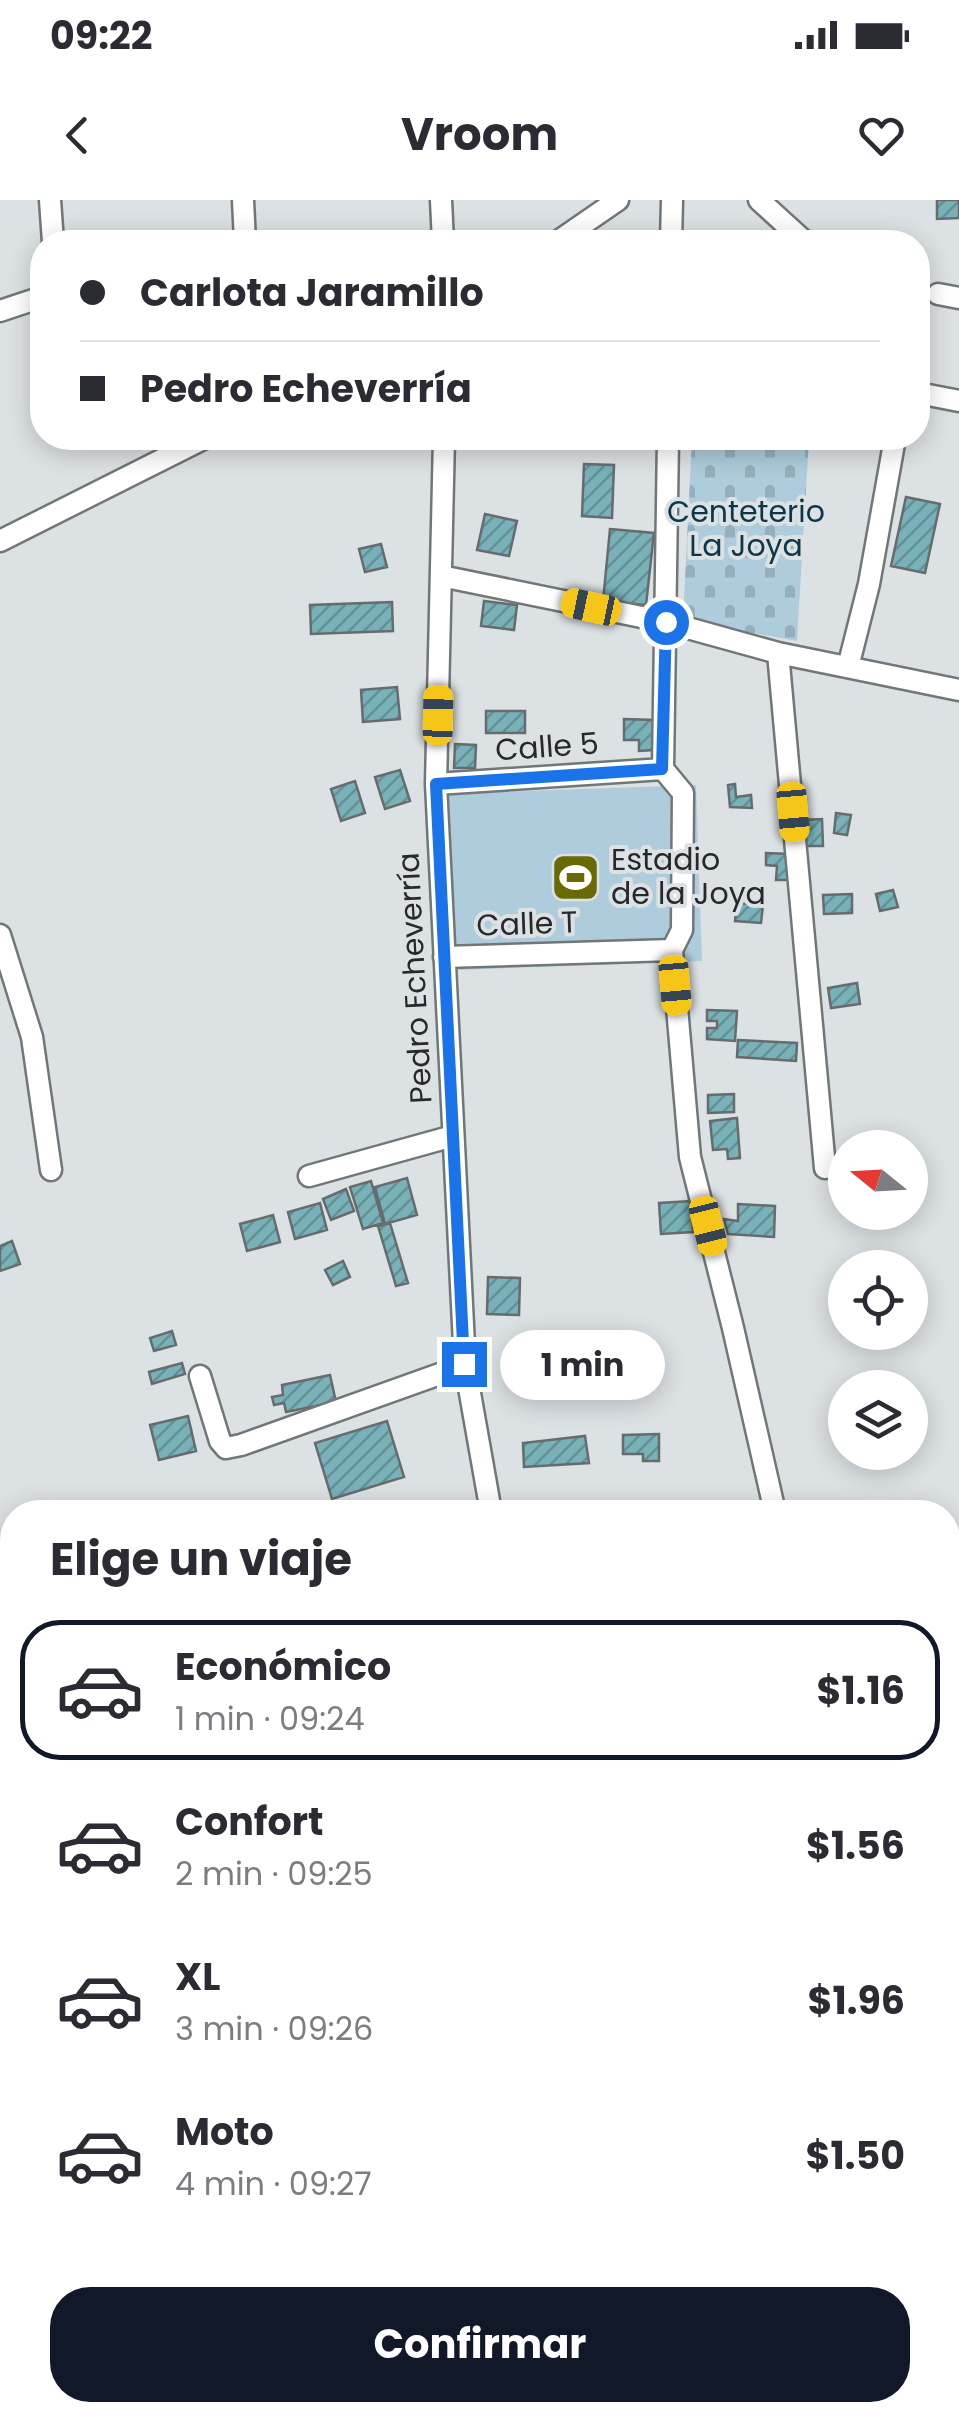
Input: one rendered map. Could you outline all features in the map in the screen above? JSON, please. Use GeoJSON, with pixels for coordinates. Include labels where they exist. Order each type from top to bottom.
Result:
{"type":"FeatureCollection","features":[{"type":"Feature","properties":{"kind":"street"},"geometry":{"type":"LineString","coordinates":[[50,200],[53,230]]}},
{"type":"Feature","properties":{"kind":"street"},"geometry":{"type":"LineString","coordinates":[[243,200],[244,230]]}},
{"type":"Feature","properties":{"kind":"street"},"geometry":{"type":"LineString","coordinates":[[441,200],[442,230]]}},
{"type":"Feature","properties":{"kind":"street"},"geometry":{"type":"LineString","coordinates":[[574,230],[618,200]]}},
{"type":"Feature","properties":{"kind":"street"},"geometry":{"type":"LineString","coordinates":[[672,200],[672,230]]}},
{"type":"Feature","properties":{"kind":"street"},"geometry":{"type":"LineString","coordinates":[[759,200],[792,230]]}},
{"type":"Feature","properties":{"kind":"street"},"geometry":{"type":"LineString","coordinates":[[0,311],[30,301]]}},
{"type":"Feature","properties":{"kind":"street"},"geometry":{"type":"LineString","coordinates":[[930,395],[959,401]]}},
{"type":"Feature","properties":{"kind":"street"},"geometry":{"type":"LineString","coordinates":[[0,541],[181,450]]}},
{"type":"Feature","properties":{"kind":"street","name":"Pedro Echeverría"},"geometry":{"type":"LineString","coordinates":[[444,450],[436,784],[464,1364],[488,1500]]}},
{"type":"Feature","properties":{"kind":"street"},"geometry":{"type":"LineString","coordinates":[[668,450],[662,769],[683,793],[682,930],[672,950],[690,1158],[772,1500]]}},
{"type":"Feature","properties":{"kind":"street"},"geometry":{"type":"LineString","coordinates":[[848,667],[869,584],[893,450]]}},
{"type":"Feature","properties":{"kind":"street"},"geometry":{"type":"LineString","coordinates":[[440,576],[666,622],[778,653],[959,690]]}},
{"type":"Feature","properties":{"kind":"street"},"geometry":{"type":"LineString","coordinates":[[778,653],[825,1168]]}},
{"type":"Feature","properties":{"kind":"street","name":"Calle 5"},"geometry":{"type":"LineString","coordinates":[[436,784],[662,769]]}},
{"type":"Feature","properties":{"kind":"street"},"geometry":{"type":"LineString","coordinates":[[0,934],[32,1037],[51,1170]]}},
{"type":"Feature","properties":{"kind":"street","name":"Calle T"},"geometry":{"type":"LineString","coordinates":[[444,957],[672,950]]}},
{"type":"Feature","properties":{"kind":"street"},"geometry":{"type":"LineString","coordinates":[[309,1176],[453,1136]]}},
{"type":"Feature","properties":{"kind":"street"},"geometry":{"type":"LineString","coordinates":[[200,1376],[220,1442],[226,1448],[464,1364]]}},
{"type":"Feature","properties":{"kind":"green space","name":"Centeterio La Joya"},"geometry":{"type":"Polygon","coordinates":[[[691,450],[808,450],[797,641],[683,620],[691,450]]]}},
{"type":"Feature","properties":{"kind":"green space","name":"Estadio de la Joya"},"geometry":{"type":"Polygon","coordinates":[[[696,785],[702,961],[456,970],[449,794],[696,785]]]}},
{"type":"Feature","properties":{"kind":"building"},"geometry":{"type":"Polygon","coordinates":[[[937,200],[959,200],[959,218],[937,219],[937,200]]]}},
{"type":"Feature","properties":{"kind":"building"},"geometry":{"type":"Polygon","coordinates":[[[584,464],[614,465],[612,518],[582,516],[584,464]]]}},
{"type":"Feature","properties":{"kind":"building"},"geometry":{"type":"Polygon","coordinates":[[[906,497],[940,504],[925,573],[891,566],[906,497]]]}},
{"type":"Feature","properties":{"kind":"building"},"geometry":{"type":"Polygon","coordinates":[[[485,514],[517,521],[509,556],[477,550],[485,514]]]}},
{"type":"Feature","properties":{"kind":"building"},"geometry":{"type":"Polygon","coordinates":[[[610,529],[654,533],[646,605],[603,601],[610,529]]]}},
{"type":"Feature","properties":{"kind":"building"},"geometry":{"type":"Polygon","coordinates":[[[381,544],[387,567],[365,572],[359,549],[381,544]]]}},
{"type":"Feature","properties":{"kind":"building"},"geometry":{"type":"Polygon","coordinates":[[[484,601],[517,605],[514,630],[481,626],[484,601]]]}},
{"type":"Feature","properties":{"kind":"building"},"geometry":{"type":"Polygon","coordinates":[[[392,602],[393,631],[311,634],[310,605],[392,602]]]}},
{"type":"Feature","properties":{"kind":"building"},"geometry":{"type":"Polygon","coordinates":[[[397,687],[400,719],[363,722],[361,690],[397,687]]]}},
{"type":"Feature","properties":{"kind":"building"},"geometry":{"type":"Polygon","coordinates":[[[486,711],[525,711],[525,733],[486,733],[486,711]]]}},
{"type":"Feature","properties":{"kind":"building"},"geometry":{"type":"Polygon","coordinates":[[[624,719],[655,720],[654,750],[639,751],[639,740],[624,740],[624,719]]]}},
{"type":"Feature","properties":{"kind":"building"},"geometry":{"type":"Polygon","coordinates":[[[455,744],[476,745],[475,768],[454,768],[455,744]]]}},
{"type":"Feature","properties":{"kind":"building"},"geometry":{"type":"Polygon","coordinates":[[[400,770],[410,801],[385,809],[375,777],[400,770]]]}},
{"type":"Feature","properties":{"kind":"building"},"geometry":{"type":"Polygon","coordinates":[[[355,781],[365,813],[341,821],[331,789],[355,781]]]}},
{"type":"Feature","properties":{"kind":"building"},"geometry":{"type":"Polygon","coordinates":[[[735,784],[736,797],[751,795],[752,808],[730,807],[728,785],[735,784]]]}},
{"type":"Feature","properties":{"kind":"building"},"geometry":{"type":"Polygon","coordinates":[[[836,813],[851,815],[847,835],[834,833],[836,813]]]}},
{"type":"Feature","properties":{"kind":"building"},"geometry":{"type":"Polygon","coordinates":[[[822,819],[823,846],[803,846],[802,820],[822,819]]]}},
{"type":"Feature","properties":{"kind":"building"},"geometry":{"type":"Polygon","coordinates":[[[766,853],[790,854],[789,880],[776,880],[777,866],[766,865],[766,853]]]}},
{"type":"Feature","properties":{"kind":"building"},"geometry":{"type":"Polygon","coordinates":[[[893,890],[898,907],[880,911],[876,894],[893,890]]]}},
{"type":"Feature","properties":{"kind":"building"},"geometry":{"type":"Polygon","coordinates":[[[852,894],[852,913],[824,914],[823,895],[852,894]]]}},
{"type":"Feature","properties":{"kind":"building"},"geometry":{"type":"Polygon","coordinates":[[[737,903],[763,905],[761,923],[735,921],[737,903]]]}},
{"type":"Feature","properties":{"kind":"building"},"geometry":{"type":"Polygon","coordinates":[[[857,983],[860,1004],[831,1008],[828,988],[857,983]]]}},
{"type":"Feature","properties":{"kind":"building"},"geometry":{"type":"Polygon","coordinates":[[[707,1010],[737,1011],[735,1041],[707,1039],[707,1028],[717,1028],[717,1021],[707,1021],[707,1010]]]}},
{"type":"Feature","properties":{"kind":"building"},"geometry":{"type":"Polygon","coordinates":[[[738,1040],[797,1043],[796,1061],[737,1057],[738,1040]]]}},
{"type":"Feature","properties":{"kind":"building"},"geometry":{"type":"Polygon","coordinates":[[[734,1094],[734,1112],[708,1113],[708,1095],[734,1094]]]}},
{"type":"Feature","properties":{"kind":"building"},"geometry":{"type":"Polygon","coordinates":[[[737,1118],[740,1158],[728,1159],[727,1149],[713,1150],[710,1121],[737,1118]]]}},
{"type":"Feature","properties":{"kind":"building"},"geometry":{"type":"Polygon","coordinates":[[[407,1178],[417,1215],[385,1224],[375,1187],[407,1178]]]}},
{"type":"Feature","properties":{"kind":"building"},"geometry":{"type":"Polygon","coordinates":[[[371,1181],[383,1223],[363,1229],[350,1187],[371,1181]]]}},
{"type":"Feature","properties":{"kind":"building"},"geometry":{"type":"Polygon","coordinates":[[[346,1189],[354,1211],[331,1220],[323,1199],[346,1189]]]}},
{"type":"Feature","properties":{"kind":"building"},"geometry":{"type":"Polygon","coordinates":[[[691,1201],[693,1232],[661,1234],[659,1203],[691,1201]]]}},
{"type":"Feature","properties":{"kind":"building"},"geometry":{"type":"Polygon","coordinates":[[[320,1203],[327,1230],[295,1239],[288,1212],[320,1203]]]}},
{"type":"Feature","properties":{"kind":"building"},"geometry":{"type":"Polygon","coordinates":[[[738,1204],[775,1206],[774,1237],[728,1234],[724,1219],[738,1221],[738,1204]]]}},
{"type":"Feature","properties":{"kind":"building"},"geometry":{"type":"Polygon","coordinates":[[[273,1215],[280,1242],[247,1251],[240,1224],[273,1215]]]}},
{"type":"Feature","properties":{"kind":"building"},"geometry":{"type":"Polygon","coordinates":[[[390,1223],[408,1283],[396,1286],[378,1226],[390,1223]]]}},
{"type":"Feature","properties":{"kind":"building"},"geometry":{"type":"Polygon","coordinates":[[[12,1241],[20,1264],[0,1271],[0,1246],[12,1241]]]}},
{"type":"Feature","properties":{"kind":"building"},"geometry":{"type":"Polygon","coordinates":[[[343,1261],[350,1277],[333,1285],[325,1270],[343,1261]]]}},
{"type":"Feature","properties":{"kind":"building"},"geometry":{"type":"Polygon","coordinates":[[[488,1277],[520,1278],[519,1315],[487,1314],[488,1277]]]}},
{"type":"Feature","properties":{"kind":"building"},"geometry":{"type":"Polygon","coordinates":[[[172,1331],[176,1345],[154,1351],[150,1338],[172,1331]]]}},
{"type":"Feature","properties":{"kind":"building"},"geometry":{"type":"Polygon","coordinates":[[[182,1363],[185,1374],[152,1384],[149,1372],[182,1363]]]}},
{"type":"Feature","properties":{"kind":"building"},"geometry":{"type":"Polygon","coordinates":[[[330,1375],[336,1402],[286,1412],[284,1403],[274,1405],[272,1397],[283,1395],[282,1385],[330,1375]]]}},
{"type":"Feature","properties":{"kind":"building"},"geometry":{"type":"Polygon","coordinates":[[[188,1416],[196,1451],[159,1460],[150,1425],[188,1416]]]}},
{"type":"Feature","properties":{"kind":"building"},"geometry":{"type":"Polygon","coordinates":[[[387,1421],[404,1477],[332,1499],[315,1443],[387,1421]]]}},
{"type":"Feature","properties":{"kind":"building"},"geometry":{"type":"Polygon","coordinates":[[[659,1434],[659,1461],[643,1461],[643,1454],[623,1454],[623,1435],[659,1434]]]}},
{"type":"Feature","properties":{"kind":"building"},"geometry":{"type":"Polygon","coordinates":[[[585,1436],[589,1463],[524,1467],[523,1443],[585,1436]]]}},
{"type":"Feature","properties":{"kind":"place","name":"Estadio de la Joya"},"geometry":{"type":"Point","coordinates":[576,877]}},
{"type":"Feature","properties":{"kind":"route"},"geometry":{"type":"LineString","coordinates":[[464,1364],[436,784],[662,769],[666,622]]}}]}
